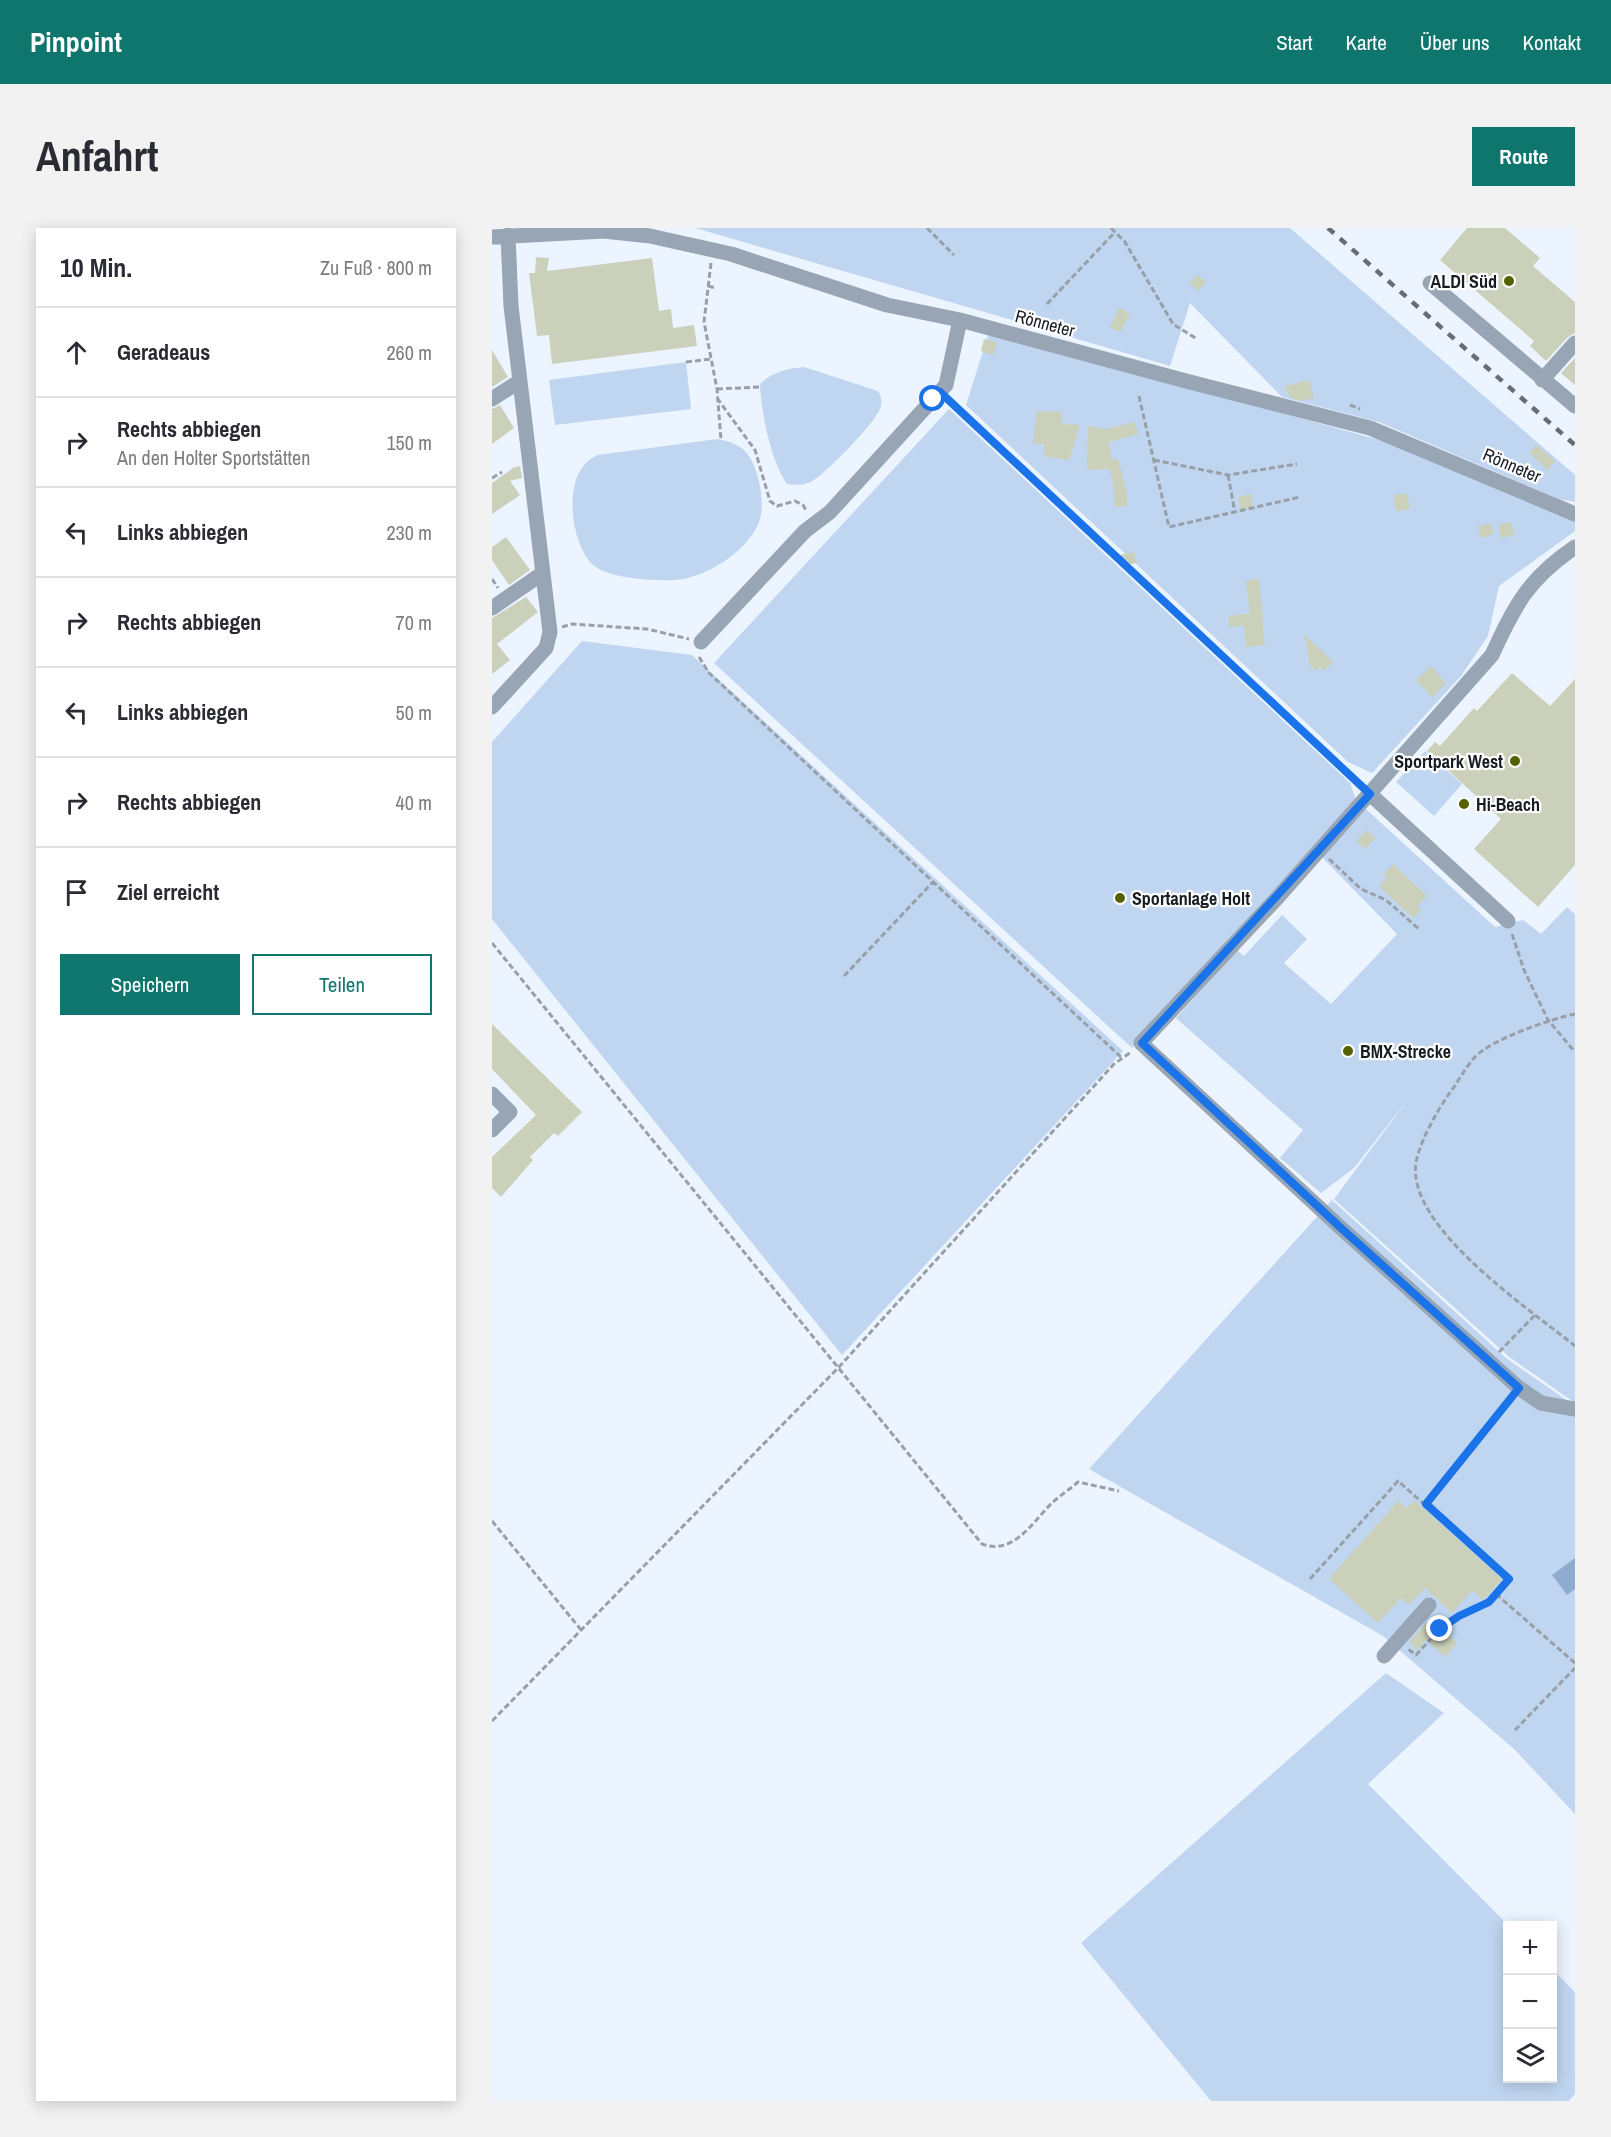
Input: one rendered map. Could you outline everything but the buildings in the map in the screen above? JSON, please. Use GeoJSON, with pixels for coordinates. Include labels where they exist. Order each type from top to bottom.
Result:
{"type":"FeatureCollection","features":[{"type":"Feature","properties":{"kind":"street","name":"Rönneter"},"geometry":{"type":"LineString","coordinates":[[492,235],[503,232],[604,231],[650,236],[712,250],[886,305],[960,320],[1398,437],[1575,514]]}},
{"type":"Feature","properties":{"kind":"street"},"geometry":{"type":"LineString","coordinates":[[492,707],[546,648],[550,632],[503,232]]}},
{"type":"Feature","properties":{"kind":"street"},"geometry":{"type":"LineString","coordinates":[[1430,282],[1575,406]]}},
{"type":"Feature","properties":{"kind":"street"},"geometry":{"type":"LineString","coordinates":[[701,642],[805,531],[830,512],[946,385],[960,320]]}},
{"type":"Feature","properties":{"kind":"street"},"geometry":{"type":"LineString","coordinates":[[1542,380],[1575,343]]}},
{"type":"Feature","properties":{"kind":"street"},"geometry":{"type":"LineString","coordinates":[[492,399],[520,381]]}},
{"type":"Feature","properties":{"kind":"street"},"geometry":{"type":"LineString","coordinates":[[1575,547],[1539,573],[1513,610],[1492,655],[1370,794],[1142,1043],[1519,1388],[1541,1403],[1575,1409]]}},
{"type":"Feature","properties":{"kind":"street"},"geometry":{"type":"LineString","coordinates":[[492,608],[543,573]]}},
{"type":"Feature","properties":{"kind":"street"},"geometry":{"type":"LineString","coordinates":[[1370,794],[1508,921]]}},
{"type":"Feature","properties":{"kind":"street"},"geometry":{"type":"LineString","coordinates":[[492,1094],[510,1112],[492,1130]]}},
{"type":"Feature","properties":{"kind":"street"},"geometry":{"type":"LineString","coordinates":[[1384,1656],[1429,1605]]}},
{"type":"Feature","properties":{"kind":"path"},"geometry":{"type":"LineString","coordinates":[[927,228],[954,255]]}},
{"type":"Feature","properties":{"kind":"path"},"geometry":{"type":"LineString","coordinates":[[1111,228],[1125,242],[1173,324],[1197,339]]}},
{"type":"Feature","properties":{"kind":"path"},"geometry":{"type":"LineString","coordinates":[[1047,304],[1115,232]]}},
{"type":"Feature","properties":{"kind":"path"},"geometry":{"type":"LineString","coordinates":[[712,250],[704,322],[717,389],[721,440]]}},
{"type":"Feature","properties":{"kind":"path"},"geometry":{"type":"LineString","coordinates":[[708,286],[716,288]]}},
{"type":"Feature","properties":{"kind":"path"},"geometry":{"type":"LineString","coordinates":[[686,362],[711,359]]}},
{"type":"Feature","properties":{"kind":"path"},"geometry":{"type":"LineString","coordinates":[[717,389],[760,387]]}},
{"type":"Feature","properties":{"kind":"path"},"geometry":{"type":"LineString","coordinates":[[940,392],[1370,794]]}},
{"type":"Feature","properties":{"kind":"path"},"geometry":{"type":"LineString","coordinates":[[1139,396],[1169,527],[1300,497]]}},
{"type":"Feature","properties":{"kind":"path"},"geometry":{"type":"LineString","coordinates":[[717,398],[756,450],[770,501],[777,506],[795,501],[803,505],[807,513],[805,531]]}},
{"type":"Feature","properties":{"kind":"path"},"geometry":{"type":"LineString","coordinates":[[1154,460],[1228,475],[1297,464]]}},
{"type":"Feature","properties":{"kind":"path"},"geometry":{"type":"LineString","coordinates":[[492,478],[502,472]]}},
{"type":"Feature","properties":{"kind":"path"},"geometry":{"type":"LineString","coordinates":[[1228,475],[1235,513]]}},
{"type":"Feature","properties":{"kind":"path"},"geometry":{"type":"LineString","coordinates":[[550,632],[572,624],[647,628],[701,642],[699,657],[709,673],[1122,1058]]}},
{"type":"Feature","properties":{"kind":"path"},"geometry":{"type":"LineString","coordinates":[[1319,849],[1361,889],[1386,900],[1420,930]]}},
{"type":"Feature","properties":{"kind":"path"},"geometry":{"type":"LineString","coordinates":[[843,976],[933,882]]}},
{"type":"Feature","properties":{"kind":"path"},"geometry":{"type":"LineString","coordinates":[[1508,921],[1524,970],[1548,1020],[1575,1052]]}},
{"type":"Feature","properties":{"kind":"path"},"geometry":{"type":"LineString","coordinates":[[492,944],[982,1544],[992,1548],[1007,1545],[1022,1535],[1053,1503],[1078,1482],[1119,1491]]}},
{"type":"Feature","properties":{"kind":"path"},"geometry":{"type":"LineString","coordinates":[[1575,1014],[1548,1020],[1477,1055],[1437,1111],[1416,1164],[1420,1195],[1435,1222],[1453,1246],[1575,1346]]}},
{"type":"Feature","properties":{"kind":"path"},"geometry":{"type":"LineString","coordinates":[[492,1721],[839,1367],[1122,1058],[1142,1043]]}},
{"type":"Feature","properties":{"kind":"path"},"geometry":{"type":"LineString","coordinates":[[1489,1362],[1536,1314]]}},
{"type":"Feature","properties":{"kind":"path"},"geometry":{"type":"LineString","coordinates":[[1426,1504],[1519,1388]]}},
{"type":"Feature","properties":{"kind":"path"},"geometry":{"type":"LineString","coordinates":[[1310,1579],[1398,1481],[1509,1579],[1489,1602],[1459,1616],[1440,1629],[1416,1655],[1397,1641]]}},
{"type":"Feature","properties":{"kind":"path"},"geometry":{"type":"LineString","coordinates":[[492,1521],[582,1631]]}},
{"type":"Feature","properties":{"kind":"path"},"geometry":{"type":"LineString","coordinates":[[1496,1594],[1575,1663]]}},
{"type":"Feature","properties":{"kind":"path"},"geometry":{"type":"LineString","coordinates":[[1515,1730],[1575,1668]]}},
{"type":"Feature","properties":{"kind":"shaded area"},"geometry":{"type":"Polygon","coordinates":[[[695,228],[1290,228],[1575,475],[1575,502],[1559,499],[1379,422],[1282,397],[1190,303],[1170,366],[695,228]]]}},
{"type":"Feature","properties":{"kind":"shaded area"},"geometry":{"type":"Polygon","coordinates":[[[989,332],[1394,444],[1575,520],[1575,531],[1499,586],[1488,636],[1461,676],[1372,773],[1348,762],[966,405],[989,332]]]}},
{"type":"Feature","properties":{"kind":"shaded area"},"geometry":{"type":"Polygon","coordinates":[[[686,362],[691,409],[555,425],[549,380],[686,362]]]}},
{"type":"Feature","properties":{"kind":"shaded area"},"geometry":{"type":"Polygon","coordinates":[[[804,367],[878,391],[881,404],[876,416],[860,436],[821,475],[807,483],[787,484],[776,463],[768,436],[760,384],[780,371],[804,367]]]}},
{"type":"Feature","properties":{"kind":"shaded area","name":"Sportanlage Holt"},"geometry":{"type":"Polygon","coordinates":[[[949,409],[1350,783],[1356,800],[1495,927],[1523,920],[1541,934],[1567,907],[1575,914],[1575,1403],[1508,1356],[1334,1199],[1409,1098],[1354,1168],[1321,1193],[1280,1158],[1303,1130],[1176,1018],[1237,950],[1244,956],[1282,915],[1307,939],[1284,963],[1331,1004],[1397,934],[1315,850],[1132,1048],[714,663],[949,409]]]}},
{"type":"Feature","properties":{"kind":"shaded area"},"geometry":{"type":"Polygon","coordinates":[[[717,439],[735,444],[746,452],[753,462],[762,498],[759,522],[736,553],[700,574],[676,580],[620,576],[608,573],[592,564],[578,539],[572,506],[578,475],[586,463],[598,455],[717,439]]]}},
{"type":"Feature","properties":{"kind":"shaded area"},"geometry":{"type":"Polygon","coordinates":[[[582,641],[692,655],[1123,1051],[842,1355],[492,919],[492,742],[582,641]]]}},
{"type":"Feature","properties":{"kind":"shaded area"},"geometry":{"type":"Polygon","coordinates":[[[1425,751],[1462,784],[1434,816],[1396,782],[1425,751]]]}},
{"type":"Feature","properties":{"kind":"shaded area"},"geometry":{"type":"Polygon","coordinates":[[[1332,1200],[1506,1358],[1575,1406],[1575,1814],[1514,1749],[1383,1636],[1089,1469],[1332,1200]]]}},
{"type":"Feature","properties":{"kind":"shaded area"},"geometry":{"type":"Polygon","coordinates":[[[1575,1558],[1575,1589],[1567,1595],[1552,1575],[1575,1558]]]}},
{"type":"Feature","properties":{"kind":"shaded area"},"geometry":{"type":"Polygon","coordinates":[[[1386,1673],[1444,1713],[1368,1784],[1504,1921],[1503,2083],[1557,2083],[1557,1974],[1575,1992],[1575,2094],[1569,2101],[1211,2101],[1081,1943],[1386,1673]]]}},
{"type":"Feature","properties":{"kind":"railway"},"geometry":{"type":"LineString","coordinates":[[1328,228],[1575,445]]}},
{"type":"Feature","properties":{"kind":"place","name":"ALDI Süd"},"geometry":{"type":"Point","coordinates":[1509,281]}},
{"type":"Feature","properties":{"kind":"place","name":"Sportpark West"},"geometry":{"type":"Point","coordinates":[1515,761]}},
{"type":"Feature","properties":{"kind":"place","name":"Hi-Beach"},"geometry":{"type":"Point","coordinates":[1464,804]}},
{"type":"Feature","properties":{"kind":"place","name":"Sportanlage Holt"},"geometry":{"type":"Point","coordinates":[1120,898]}},
{"type":"Feature","properties":{"kind":"place","name":"BMX-Strecke"},"geometry":{"type":"Point","coordinates":[1348,1051]}},
{"type":"Feature","properties":{"kind":"route"},"geometry":{"type":"LineString","coordinates":[[933,399],[940,392],[1370,794],[1142,1043],[1341,1228],[1519,1388],[1426,1504],[1509,1579],[1489,1602],[1459,1616],[1440,1629]]}}]}
